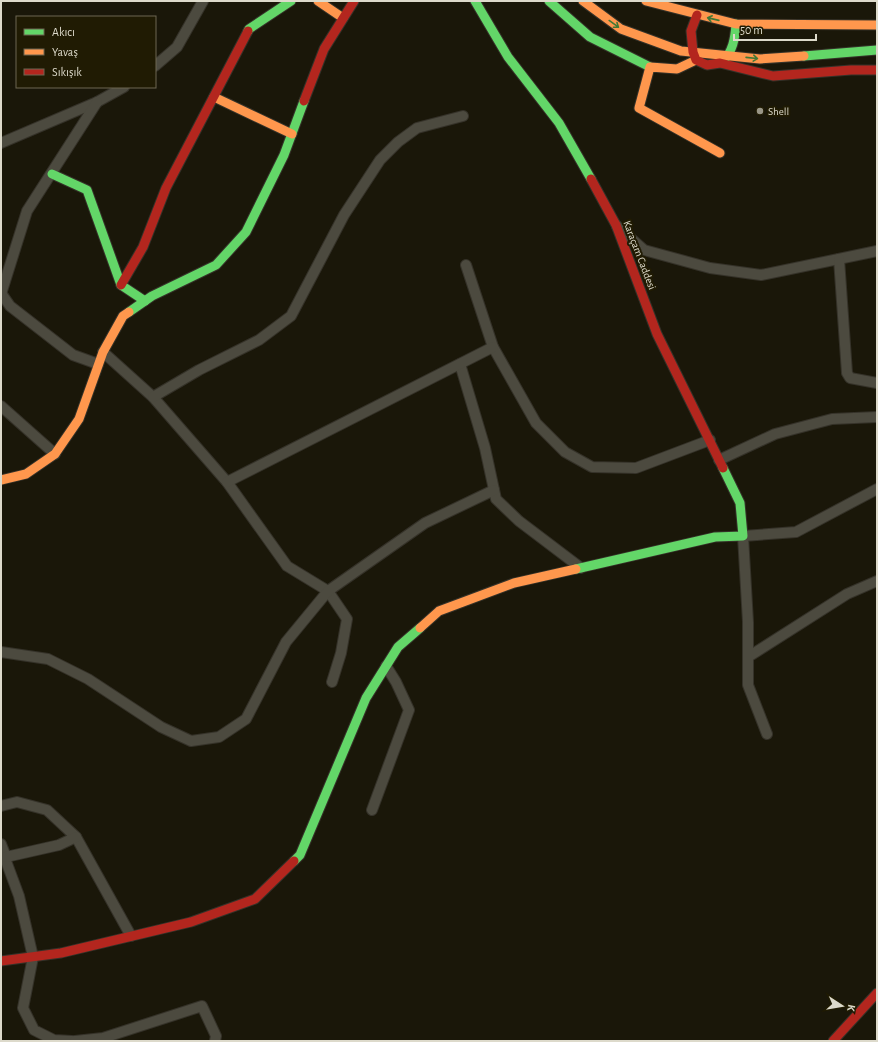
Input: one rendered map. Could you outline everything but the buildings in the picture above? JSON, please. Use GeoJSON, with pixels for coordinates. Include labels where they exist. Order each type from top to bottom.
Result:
{"type":"FeatureCollection","features":[{"type":"Feature","properties":{"kind":"main road"},"geometry":{"type":"LineString","coordinates":[[121,285],[143,247],[166,188],[249,29],[291,1]]}},
{"type":"Feature","properties":{"kind":"main road"},"geometry":{"type":"LineString","coordinates":[[318,1],[343,18]]}},
{"type":"Feature","properties":{"kind":"main road"},"geometry":{"type":"LineString","coordinates":[[1,480],[26,474],[55,454],[80,419],[103,352],[123,316],[152,296],[216,265],[246,232],[284,155],[324,49],[354,1]]}},
{"type":"Feature","properties":{"kind":"main road","name":"Karaçam Caddesi"},"geometry":{"type":"LineString","coordinates":[[475,1],[508,56],[559,123],[616,225],[657,334],[740,503],[744,536]]}},
{"type":"Feature","properties":{"kind":"main road"},"geometry":{"type":"LineString","coordinates":[[549,1],[590,37],[650,67],[678,69],[695,56],[728,56],[760,59],[877,50]]}},
{"type":"Feature","properties":{"kind":"main road"},"geometry":{"type":"LineString","coordinates":[[583,1],[621,30],[681,50],[695,56],[707,64],[720,63],[773,76],[851,70],[877,70]]}},
{"type":"Feature","properties":{"kind":"main road"},"geometry":{"type":"LineString","coordinates":[[646,1],[736,24],[877,25]]}},
{"type":"Feature","properties":{"kind":"main road"},"geometry":{"type":"LineString","coordinates":[[695,56],[691,31],[697,15]]}},
{"type":"Feature","properties":{"kind":"main road"},"geometry":{"type":"LineString","coordinates":[[720,63],[728,56],[735,39],[736,24]]}},
{"type":"Feature","properties":{"kind":"main road"},"geometry":{"type":"LineString","coordinates":[[650,67],[639,108],[720,153]]}},
{"type":"Feature","properties":{"kind":"main road"},"geometry":{"type":"LineString","coordinates":[[214,97],[292,134]]}},
{"type":"Feature","properties":{"kind":"main road"},"geometry":{"type":"LineString","coordinates":[[52,174],[87,190],[121,285],[144,301]]}},
{"type":"Feature","properties":{"kind":"main road"},"geometry":{"type":"LineString","coordinates":[[1,961],[61,953],[191,922],[255,899],[300,855],[366,698],[398,647],[439,611],[514,583],[714,537],[744,536]]}},
{"type":"Feature","properties":{"kind":"main road"},"geometry":{"type":"LineString","coordinates":[[833,1041],[877,993]]}},
{"type":"Feature","properties":{"kind":"street"},"geometry":{"type":"LineString","coordinates":[[156,65],[177,47],[203,1]]}},
{"type":"Feature","properties":{"kind":"street"},"geometry":{"type":"LineString","coordinates":[[1,143],[97,102],[122,88]]}},
{"type":"Feature","properties":{"kind":"street"},"geometry":{"type":"LineString","coordinates":[[97,102],[27,211],[1,293],[10,306],[73,355],[98,364]]}},
{"type":"Feature","properties":{"kind":"street"},"geometry":{"type":"LineString","coordinates":[[153,396],[199,370],[259,340],[291,316],[344,216],[380,160],[398,142],[417,128],[463,116]]}},
{"type":"Feature","properties":{"kind":"street"},"geometry":{"type":"LineString","coordinates":[[616,225],[644,250],[710,268],[761,275],[877,251]]}},
{"type":"Feature","properties":{"kind":"street"},"geometry":{"type":"LineString","coordinates":[[839,259],[847,373],[850,378],[877,383]]}},
{"type":"Feature","properties":{"kind":"street"},"geometry":{"type":"LineString","coordinates":[[466,265],[493,347],[536,422],[565,452],[592,467],[636,468],[710,440]]}},
{"type":"Feature","properties":{"kind":"street"},"geometry":{"type":"LineString","coordinates":[[227,482],[493,347]]}},
{"type":"Feature","properties":{"kind":"street"},"geometry":{"type":"LineString","coordinates":[[103,352],[153,396],[227,482],[287,566],[328,591],[347,619],[342,653],[332,682]]}},
{"type":"Feature","properties":{"kind":"street"},"geometry":{"type":"LineString","coordinates":[[460,364],[485,448],[496,499],[519,521],[581,568]]}},
{"type":"Feature","properties":{"kind":"street"},"geometry":{"type":"LineString","coordinates":[[1,406],[55,454]]}},
{"type":"Feature","properties":{"kind":"street"},"geometry":{"type":"LineString","coordinates":[[719,460],[775,434],[789,430],[832,419],[877,417]]}},
{"type":"Feature","properties":{"kind":"street"},"geometry":{"type":"LineString","coordinates":[[767,734],[748,685],[748,622],[744,536],[796,532],[877,489]]}},
{"type":"Feature","properties":{"kind":"street"},"geometry":{"type":"LineString","coordinates":[[1,652],[48,660],[88,679],[161,727],[191,740],[219,737],[246,719],[286,642],[328,591],[425,522],[494,490]]}},
{"type":"Feature","properties":{"kind":"street"},"geometry":{"type":"LineString","coordinates":[[748,657],[847,594],[877,581]]}},
{"type":"Feature","properties":{"kind":"street"},"geometry":{"type":"LineString","coordinates":[[372,810],[409,710],[396,682],[386,666]]}},
{"type":"Feature","properties":{"kind":"street"},"geometry":{"type":"LineString","coordinates":[[1,806],[17,802],[47,810],[76,837],[131,936]]}},
{"type":"Feature","properties":{"kind":"street"},"geometry":{"type":"LineString","coordinates":[[6,857],[59,846],[76,837]]}},
{"type":"Feature","properties":{"kind":"street"},"geometry":{"type":"LineString","coordinates":[[1,844],[19,896],[33,957],[22,1008],[34,1030],[54,1040],[73,1041],[103,1038],[202,1006],[216,1036],[215,1041]]}},
{"type":"Feature","properties":{"kind":"traffic: fast"},"geometry":{"type":"LineString","coordinates":[[248,31],[291,1]]}},
{"type":"Feature","properties":{"kind":"traffic: fast"},"geometry":{"type":"LineString","coordinates":[[475,1],[508,57],[559,123],[591,179]]}},
{"type":"Feature","properties":{"kind":"traffic: fast"},"geometry":{"type":"LineString","coordinates":[[549,1],[590,37],[650,67]]}},
{"type":"Feature","properties":{"kind":"traffic: fast"},"geometry":{"type":"LineString","coordinates":[[722,62],[729,54],[731,49],[736,24]]}},
{"type":"Feature","properties":{"kind":"traffic: fast"},"geometry":{"type":"LineString","coordinates":[[804,56],[877,50]]}},
{"type":"Feature","properties":{"kind":"traffic: fast"},"geometry":{"type":"LineString","coordinates":[[129,312],[152,296],[216,265],[246,232],[284,155],[304,101]]}},
{"type":"Feature","properties":{"kind":"traffic: fast"},"geometry":{"type":"LineString","coordinates":[[52,174],[87,190],[121,285],[145,301]]}},
{"type":"Feature","properties":{"kind":"traffic: fast"},"geometry":{"type":"LineString","coordinates":[[576,569],[715,537],[743,536],[740,503],[723,468]]}},
{"type":"Feature","properties":{"kind":"traffic: fast"},"geometry":{"type":"LineString","coordinates":[[294,861],[300,855],[366,698],[398,647],[420,628]]}},
{"type":"Feature","properties":{"kind":"traffic: slow"},"geometry":{"type":"LineString","coordinates":[[318,1],[343,18]]}},
{"type":"Feature","properties":{"kind":"traffic: slow"},"geometry":{"type":"LineString","coordinates":[[583,1],[621,29],[681,51],[760,59],[804,56]]}},
{"type":"Feature","properties":{"kind":"traffic: slow"},"geometry":{"type":"LineString","coordinates":[[646,1],[736,24],[877,25]]}},
{"type":"Feature","properties":{"kind":"traffic: slow"},"geometry":{"type":"LineString","coordinates":[[696,60],[677,69],[650,67],[639,108],[720,153]]}},
{"type":"Feature","properties":{"kind":"traffic: slow"},"geometry":{"type":"LineString","coordinates":[[214,97],[292,134]]}},
{"type":"Feature","properties":{"kind":"traffic: slow"},"geometry":{"type":"LineString","coordinates":[[1,480],[26,474],[55,454],[79,419],[103,352],[123,316],[129,312]]}},
{"type":"Feature","properties":{"kind":"traffic: slow"},"geometry":{"type":"LineString","coordinates":[[420,628],[439,611],[514,583],[576,569]]}},
{"type":"Feature","properties":{"kind":"traffic: jam"},"geometry":{"type":"LineString","coordinates":[[304,101],[324,49],[354,1]]}},
{"type":"Feature","properties":{"kind":"traffic: jam"},"geometry":{"type":"LineString","coordinates":[[697,15],[691,31],[693,52],[696,60],[707,65],[720,63],[773,76],[851,70],[877,70]]}},
{"type":"Feature","properties":{"kind":"traffic: jam"},"geometry":{"type":"LineString","coordinates":[[121,285],[143,247],[166,188],[248,31]]}},
{"type":"Feature","properties":{"kind":"traffic: jam"},"geometry":{"type":"LineString","coordinates":[[591,179],[616,225],[657,334],[723,468]]}},
{"type":"Feature","properties":{"kind":"traffic: jam"},"geometry":{"type":"LineString","coordinates":[[1,961],[61,953],[191,922],[255,899],[294,861]]}},
{"type":"Feature","properties":{"kind":"traffic: jam"},"geometry":{"type":"LineString","coordinates":[[833,1041],[877,993]]}},
{"type":"Feature","properties":{"kind":"place","name":"Shell"},"geometry":{"type":"Point","coordinates":[760,111]}}]}
